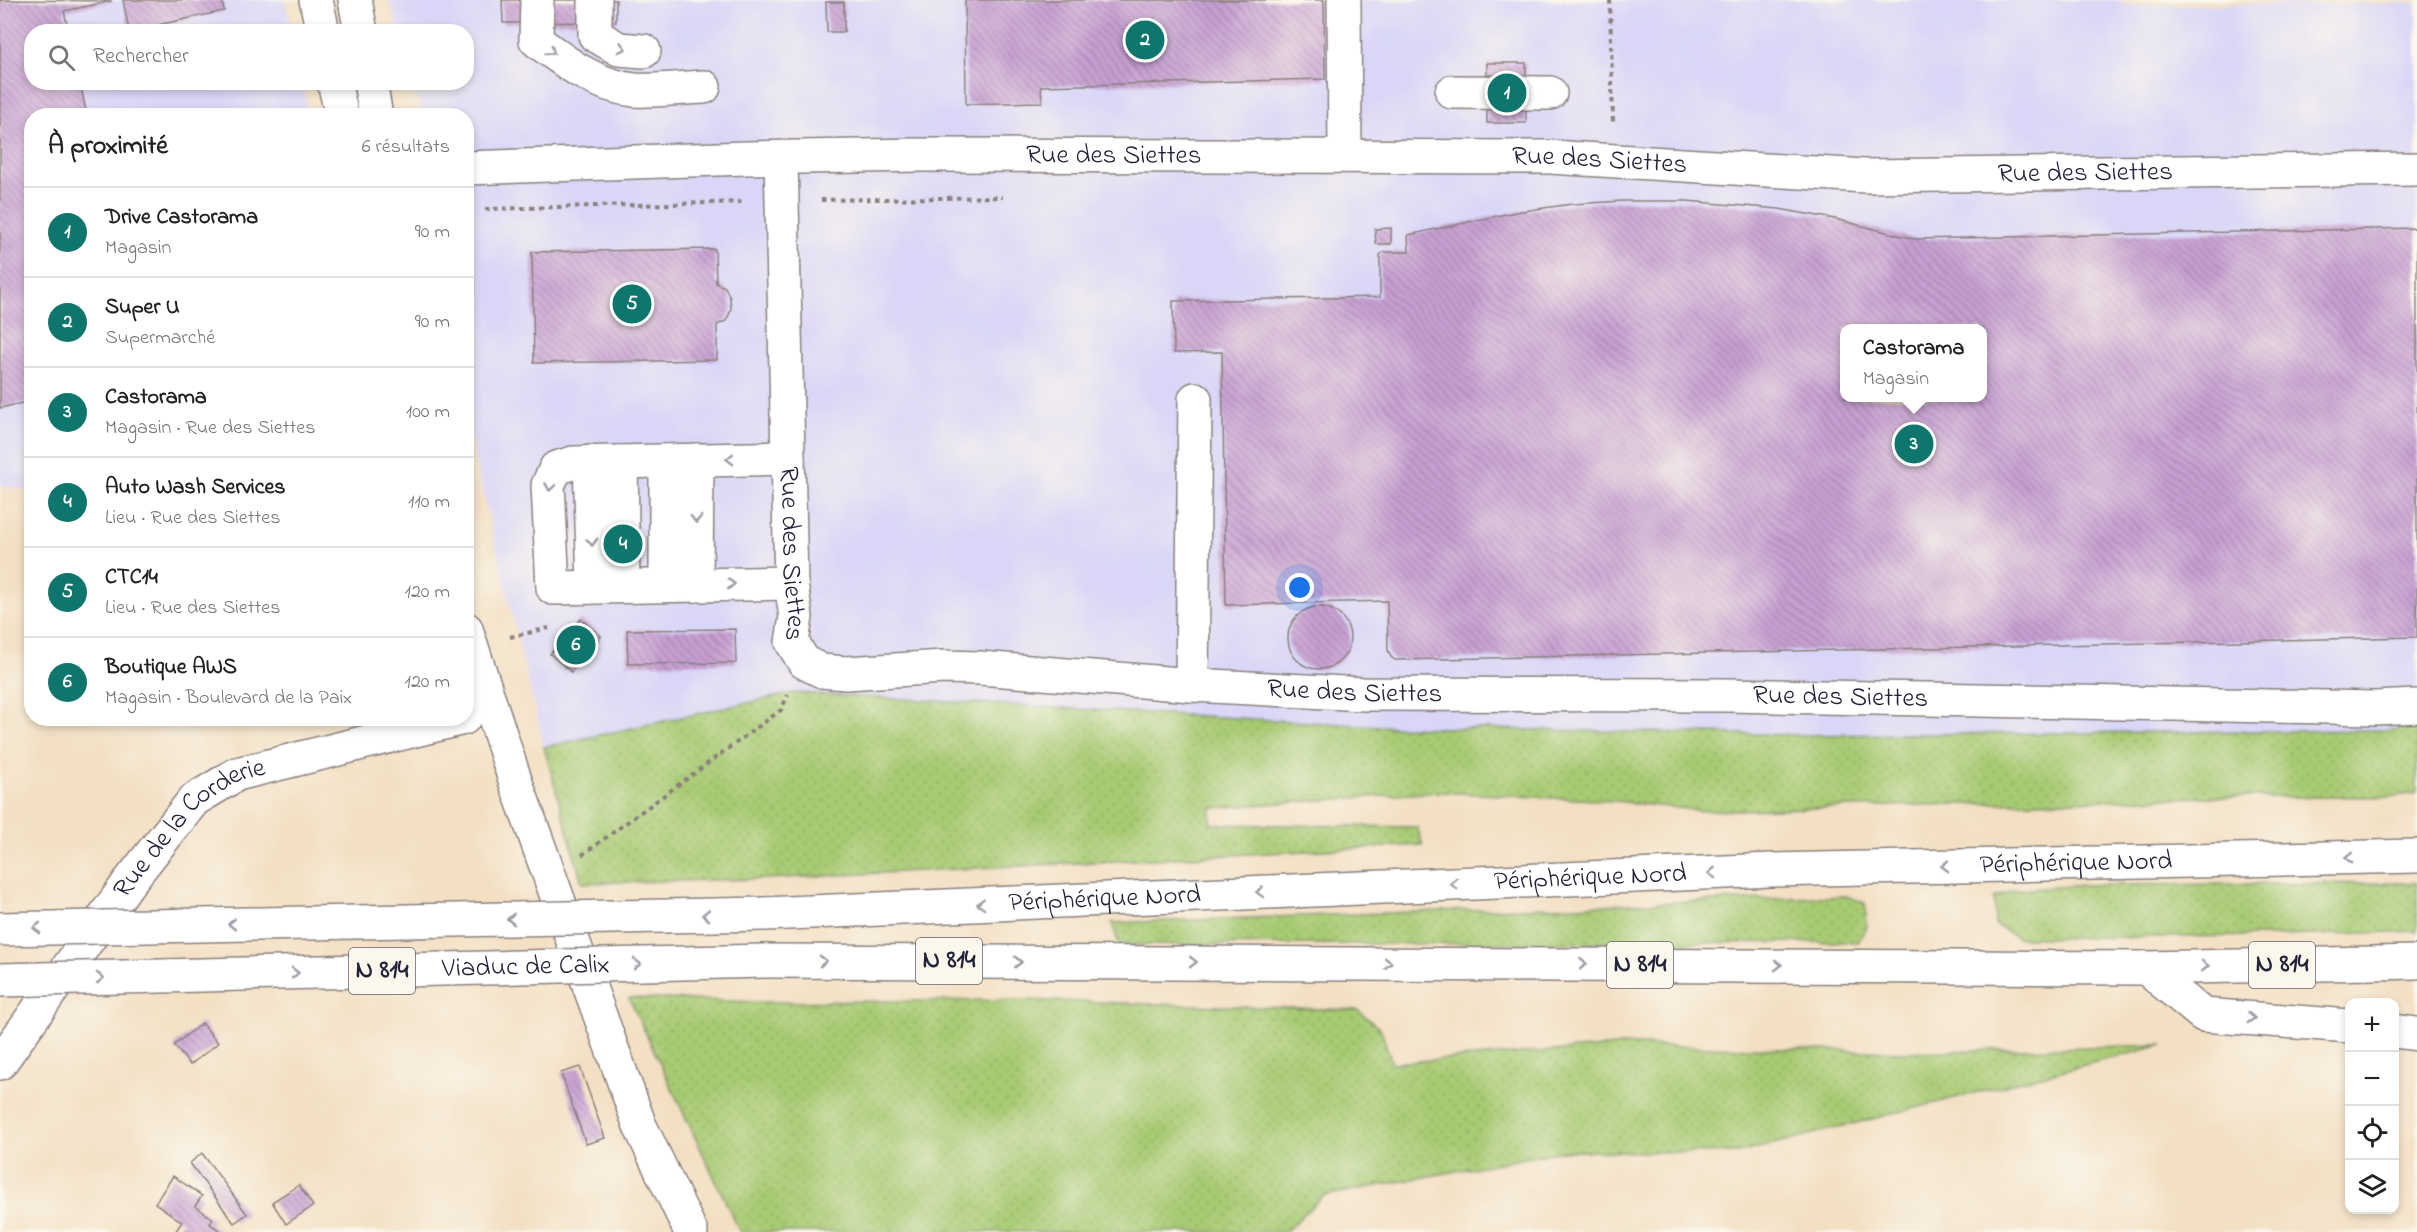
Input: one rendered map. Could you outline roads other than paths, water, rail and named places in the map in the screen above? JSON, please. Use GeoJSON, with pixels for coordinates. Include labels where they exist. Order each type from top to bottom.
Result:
{"type":"FeatureCollection","features":[{"type":"Feature","properties":{"kind":"main road"},"geometry":{"type":"LineString","coordinates":[[316,0],[321,24]]}},
{"type":"Feature","properties":{"kind":"main road"},"geometry":{"type":"LineString","coordinates":[[355,0],[360,24]]}},
{"type":"Feature","properties":{"kind":"main road"},"geometry":{"type":"LineString","coordinates":[[537,0],[536,40],[572,67],[602,82],[634,90],[704,87]]}},
{"type":"Feature","properties":{"kind":"main road"},"geometry":{"type":"LineString","coordinates":[[595,0],[595,35],[619,49],[644,51]]}},
{"type":"Feature","properties":{"kind":"main road"},"geometry":{"type":"LineString","coordinates":[[1344,0],[1346,156]]}},
{"type":"Feature","properties":{"kind":"main road"},"geometry":{"type":"LineString","coordinates":[[336,90],[340,108]]}},
{"type":"Feature","properties":{"kind":"main road"},"geometry":{"type":"LineString","coordinates":[[371,90],[375,108]]}},
{"type":"Feature","properties":{"kind":"main road"},"geometry":{"type":"LineString","coordinates":[[1452,93],[1550,93]]}},
{"type":"Feature","properties":{"kind":"main road","name":"Rue des Siettes"},"geometry":{"type":"LineString","coordinates":[[474,168],[920,155],[1531,157],[1865,176],[2417,169]]}},
{"type":"Feature","properties":{"kind":"main road","name":"Rue des Siettes"},"geometry":{"type":"LineString","coordinates":[[781,158],[791,583],[796,617],[792,642],[804,663],[822,671],[846,674],[944,667],[980,668],[1192,686],[1364,694],[1716,695],[2364,708],[2417,706]]}},
{"type":"Feature","properties":{"kind":"main road"},"geometry":{"type":"LineString","coordinates":[[1192,686],[1195,399]]}},
{"type":"Feature","properties":{"kind":"main road"},"geometry":{"type":"LineString","coordinates":[[788,458],[573,463],[556,468],[548,485],[553,588],[791,583]]}},
{"type":"Feature","properties":{"kind":"main road"},"geometry":{"type":"LineString","coordinates":[[681,461],[681,585]]}},
{"type":"Feature","properties":{"kind":"main road"},"geometry":{"type":"LineString","coordinates":[[606,462],[608,586]]}},
{"type":"Feature","properties":{"kind":"main road"},"geometry":{"type":"LineString","coordinates":[[475,716],[549,879],[640,1126],[691,1232]]}},
{"type":"Feature","properties":{"kind":"main road","name":"Rue de la Corderie"},"geometry":{"type":"LineString","coordinates":[[0,1063],[129,882],[194,800],[237,774],[434,726]]}},
{"type":"Feature","properties":{"kind":"main road","name":"Périphérique Nord"},"geometry":{"type":"LineString","coordinates":[[765,914],[1771,870],[2414,855]]}},
{"type":"Feature","properties":{"kind":"main road","name":"Viaduc de Calix"},"geometry":{"type":"LineString","coordinates":[[0,929],[765,914]]}},
{"type":"Feature","properties":{"kind":"main road","name":"Viaduc de Calix"},"geometry":{"type":"LineString","coordinates":[[0,980],[765,961],[2146,968]]}},
{"type":"Feature","properties":{"kind":"main road","name":"N 814"},"geometry":{"type":"LineString","coordinates":[[2146,968],[2417,962]]}},
{"type":"Feature","properties":{"kind":"main road","name":"N 814"},"geometry":{"type":"LineString","coordinates":[[2146,968],[2203,1015],[2345,1026]]}},
{"type":"Feature","properties":{"kind":"main road"},"geometry":{"type":"LineString","coordinates":[[2399,1032],[2417,1034]]}},
{"type":"Feature","properties":{"kind":"place","name":"Super U"},"geometry":{"type":"Point","coordinates":[1145,40]}},
{"type":"Feature","properties":{"kind":"place","name":"Drive Castorama"},"geometry":{"type":"Point","coordinates":[1507,93]}},
{"type":"Feature","properties":{"kind":"place","name":"CTC14"},"geometry":{"type":"Point","coordinates":[632,304]}},
{"type":"Feature","properties":{"kind":"place","name":"Castorama"},"geometry":{"type":"Point","coordinates":[1914,444]}},
{"type":"Feature","properties":{"kind":"place","name":"Auto Wash Services"},"geometry":{"type":"Point","coordinates":[623,544]}},
{"type":"Feature","properties":{"kind":"place","name":"Boutique AWS"},"geometry":{"type":"Point","coordinates":[576,645]}}]}
